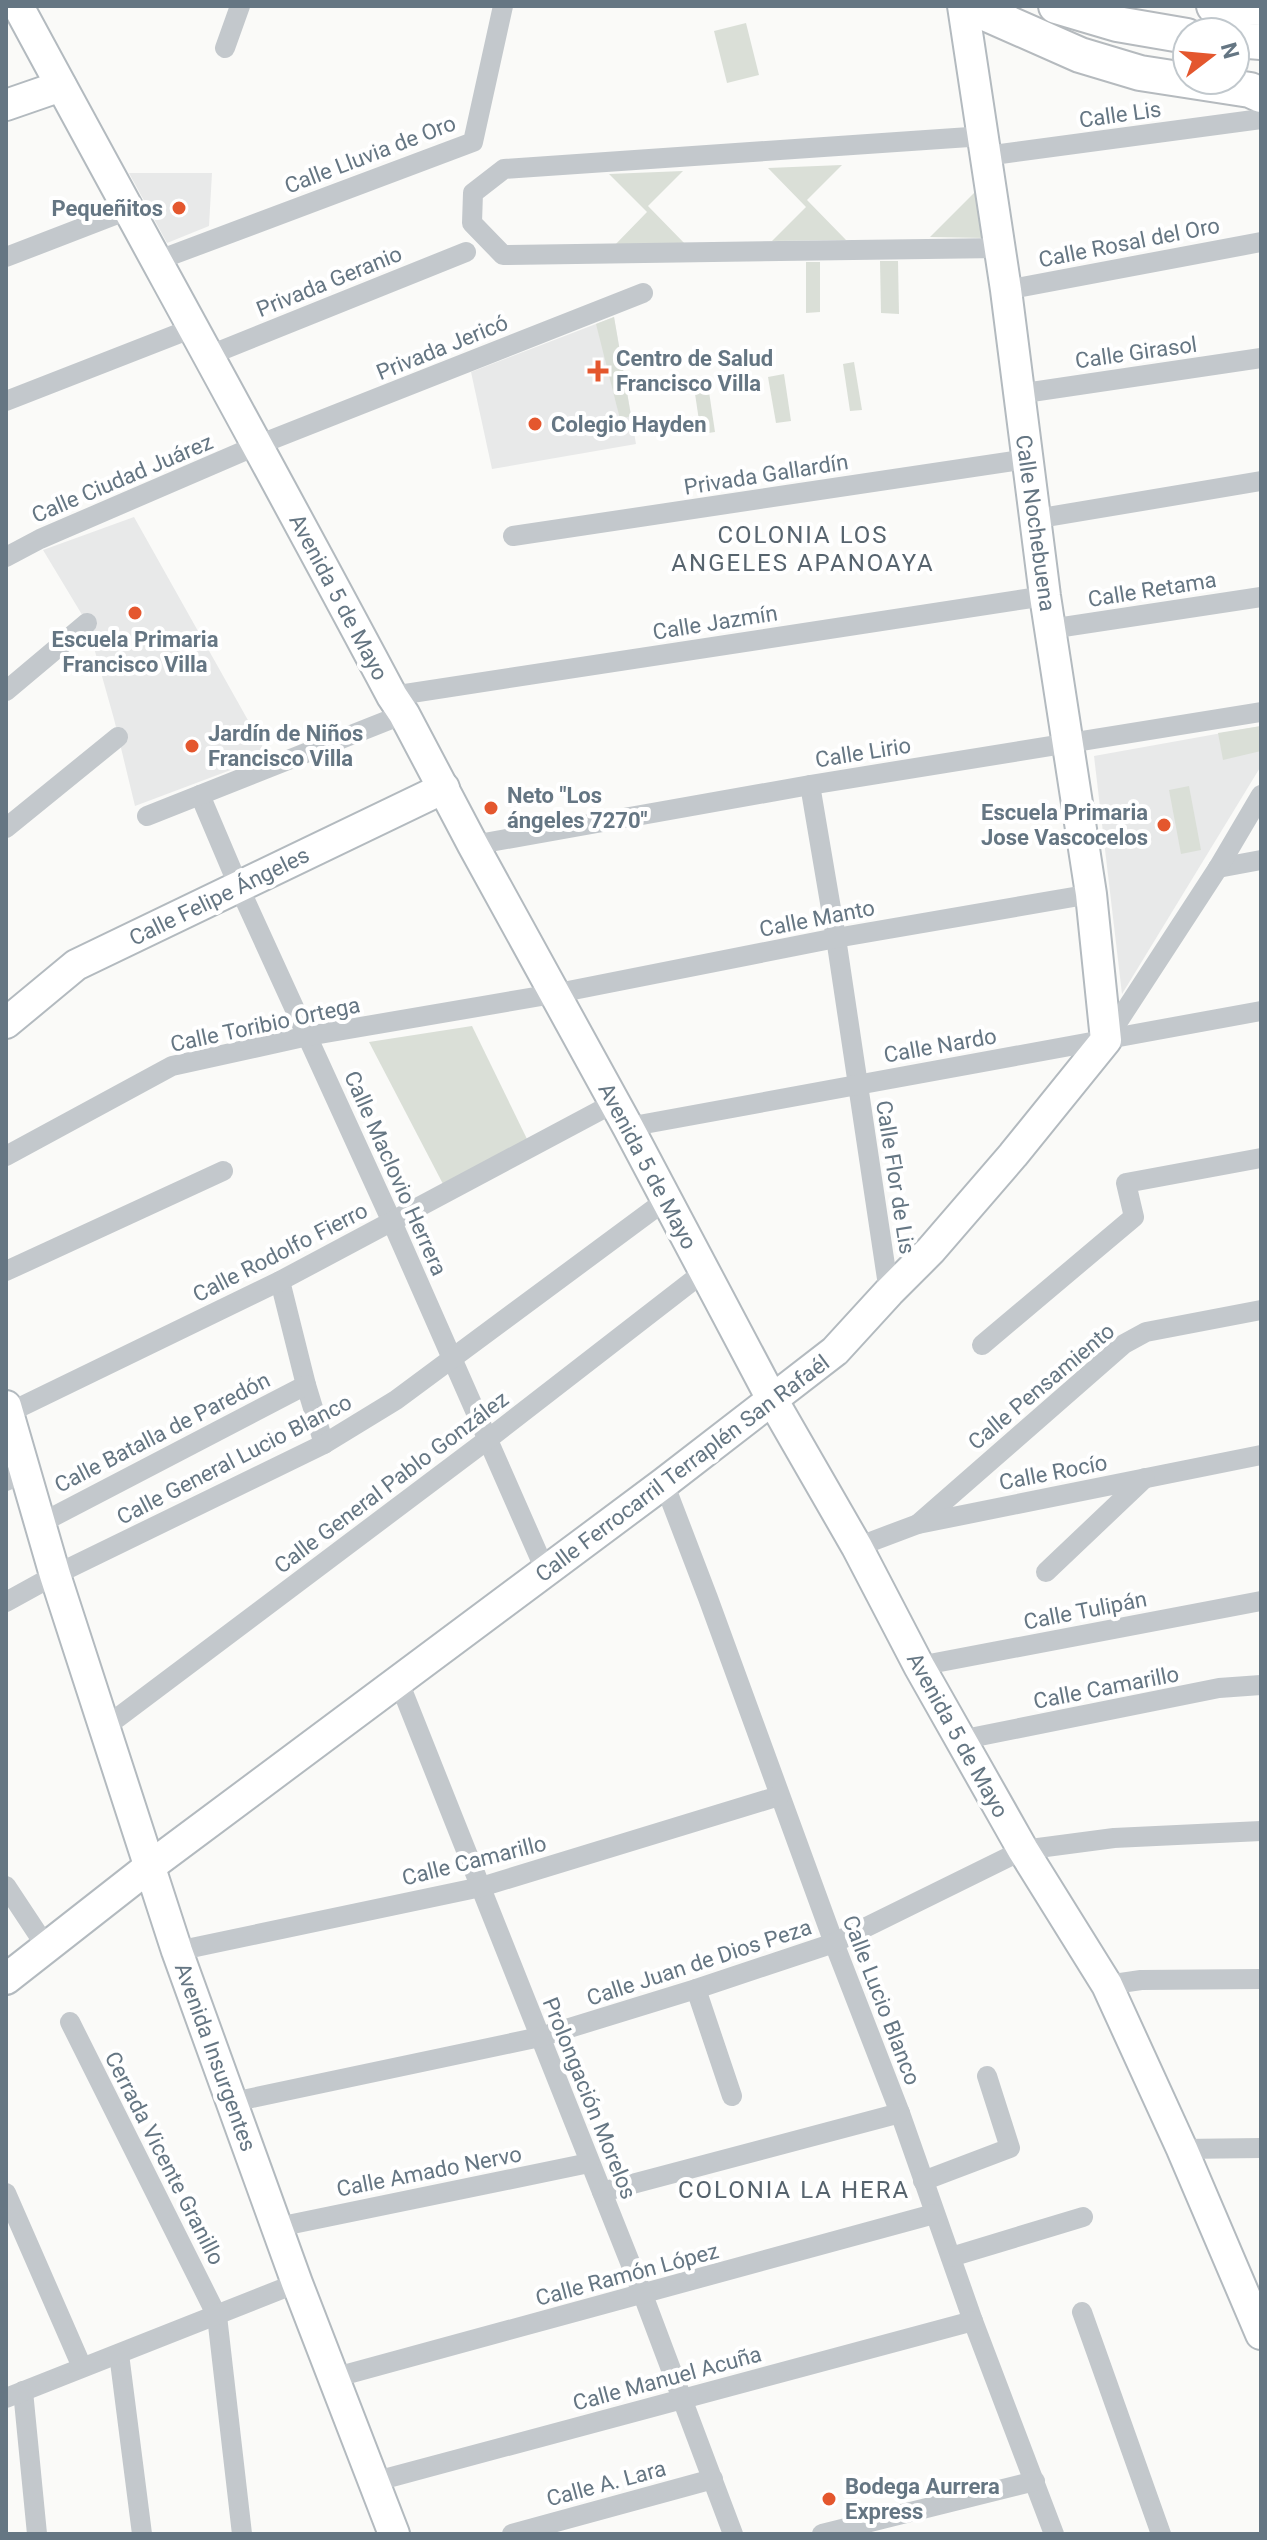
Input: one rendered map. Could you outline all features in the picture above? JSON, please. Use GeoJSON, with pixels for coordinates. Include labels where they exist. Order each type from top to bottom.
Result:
{"type":"FeatureCollection","features":[{"type":"Feature","properties":{"kind":"main road"},"geometry":{"type":"LineString","coordinates":[[966,6],[1095,59],[1140,73],[1250,90],[1261,95]]}},
{"type":"Feature","properties":{"kind":"main road"},"geometry":{"type":"LineString","coordinates":[[1056,6],[1117,24],[1171,33]]}},
{"type":"Feature","properties":{"kind":"main road"},"geometry":{"type":"LineString","coordinates":[[1214,6],[1261,8]]}},
{"type":"Feature","properties":{"kind":"street","name":"Avenida 5 de Mayo"},"geometry":{"type":"LineString","coordinates":[[18,6],[210,355],[773,1401],[857,1547],[960,1740],[1023,1850],[1107,1985],[1182,2149],[1253,2292],[1261,2334]]}},
{"type":"Feature","properties":{"kind":"street"},"geometry":{"type":"LineString","coordinates":[[225,48],[240,6]]}},
{"type":"Feature","properties":{"kind":"street","name":"Calle Lluvia de Oro"},"geometry":{"type":"LineString","coordinates":[[156,261],[473,142],[503,6]]}},
{"type":"Feature","properties":{"kind":"street","name":"Calle Nochebuena"},"geometry":{"type":"LineString","coordinates":[[966,6],[1045,596],[1091,894],[1106,1040]]}},
{"type":"Feature","properties":{"kind":"street"},"geometry":{"type":"LineString","coordinates":[[6,105],[61,86]]}},
{"type":"Feature","properties":{"kind":"street","name":"Calle Lis"},"geometry":{"type":"LineString","coordinates":[[1000,248],[503,255],[472,223],[473,193],[504,169],[985,146],[1261,119]]}},
{"type":"Feature","properties":{"kind":"street"},"geometry":{"type":"LineString","coordinates":[[6,257],[128,210]]}},
{"type":"Feature","properties":{"kind":"street","name":"Calle Rosal del Oro"},"geometry":{"type":"LineString","coordinates":[[1006,290],[1261,242]]}},
{"type":"Feature","properties":{"kind":"street","name":"Privada Geranio"},"geometry":{"type":"LineString","coordinates":[[210,355],[466,252]]}},
{"type":"Feature","properties":{"kind":"street","name":"Privada Jericó"},"geometry":{"type":"LineString","coordinates":[[258,445],[643,293]]}},
{"type":"Feature","properties":{"kind":"street"},"geometry":{"type":"LineString","coordinates":[[6,401],[193,328]]}},
{"type":"Feature","properties":{"kind":"street","name":"Calle Girasol"},"geometry":{"type":"LineString","coordinates":[[1018,394],[1261,358]]}},
{"type":"Feature","properties":{"kind":"street","name":"Calle Ciudad Juárez"},"geometry":{"type":"LineString","coordinates":[[6,557],[40,539],[258,445]]}},
{"type":"Feature","properties":{"kind":"street","name":"Privada Gallardín"},"geometry":{"type":"LineString","coordinates":[[513,536],[1027,459]]}},
{"type":"Feature","properties":{"kind":"street"},"geometry":{"type":"LineString","coordinates":[[1035,519],[1261,481]]}},
{"type":"Feature","properties":{"kind":"street","name":"Calle Jazmín"},"geometry":{"type":"LineString","coordinates":[[147,816],[398,705],[1045,596]]}},
{"type":"Feature","properties":{"kind":"street","name":"Calle Retama"},"geometry":{"type":"LineString","coordinates":[[1050,629],[1261,597]]}},
{"type":"Feature","properties":{"kind":"street"},"geometry":{"type":"LineString","coordinates":[[6,691],[87,623]]}},
{"type":"Feature","properties":{"kind":"street","name":"Calle Lirio"},"geometry":{"type":"LineString","coordinates":[[473,845],[810,785],[1261,712]]}},
{"type":"Feature","properties":{"kind":"street"},"geometry":{"type":"LineString","coordinates":[[6,828],[118,737]]}},
{"type":"Feature","properties":{"kind":"street","name":"Calle Flor de Lis"},"geometry":{"type":"LineString","coordinates":[[810,785],[889,1292]]}},
{"type":"Feature","properties":{"kind":"street","name":"Calle Felipe Ángeles"},"geometry":{"type":"LineString","coordinates":[[6,1023],[76,965],[444,788]]}},
{"type":"Feature","properties":{"kind":"street","name":"Calle Maclovio Herrera"},"geometry":{"type":"LineString","coordinates":[[200,795],[546,1572]]}},
{"type":"Feature","properties":{"kind":"street","name":"Calle Ferrocarril Terraplén San Rafaél"},"geometry":{"type":"LineString","coordinates":[[6,1979],[149,1867],[546,1572],[835,1351],[940,1240],[1106,1040],[1218,868],[1261,795]]}},
{"type":"Feature","properties":{"kind":"street"},"geometry":{"type":"LineString","coordinates":[[1218,868],[1261,860]]}},
{"type":"Feature","properties":{"kind":"street","name":"Calle Manto"},"geometry":{"type":"LineString","coordinates":[[553,994],[836,938],[1091,894]]}},
{"type":"Feature","properties":{"kind":"street","name":"Calle Toribio Ortega"},"geometry":{"type":"LineString","coordinates":[[6,1156],[172,1066],[308,1036],[553,994]]}},
{"type":"Feature","properties":{"kind":"street","name":"Calle Nardo"},"geometry":{"type":"LineString","coordinates":[[621,1115],[857,1084],[1261,1011]]}},
{"type":"Feature","properties":{"kind":"street","name":"Calle Rodolfo Fierro"},"geometry":{"type":"LineString","coordinates":[[7,1411],[280,1281],[392,1222],[621,1115]]}},
{"type":"Feature","properties":{"kind":"street"},"geometry":{"type":"LineString","coordinates":[[982,1345],[1134,1217],[1126,1183],[1261,1158]]}},
{"type":"Feature","properties":{"kind":"street"},"geometry":{"type":"LineString","coordinates":[[6,1271],[223,1171]]}},
{"type":"Feature","properties":{"kind":"street","name":"Calle General Lucio Blanco"},"geometry":{"type":"LineString","coordinates":[[6,1602],[324,1444],[396,1400],[666,1200]]}},
{"type":"Feature","properties":{"kind":"street","name":"Calle General Pablo González"},"geometry":{"type":"LineString","coordinates":[[104,1728],[487,1440],[705,1271]]}},
{"type":"Feature","properties":{"kind":"street"},"geometry":{"type":"LineString","coordinates":[[280,1281],[324,1444]]}},
{"type":"Feature","properties":{"kind":"street","name":"Calle Pensamiento"},"geometry":{"type":"LineString","coordinates":[[918,1524],[1124,1344],[1146,1332],[1261,1310]]}},
{"type":"Feature","properties":{"kind":"street","name":"Calle Batalla de Paredón"},"geometry":{"type":"LineString","coordinates":[[41,1523],[306,1385]]}},
{"type":"Feature","properties":{"kind":"street","name":"Avenida Insurgentes"},"geometry":{"type":"LineString","coordinates":[[7,1411],[16,1476],[41,1523],[55,1575],[177,1951],[297,2283],[394,2534]]}},
{"type":"Feature","properties":{"kind":"street","name":"Calle Rocío"},"geometry":{"type":"LineString","coordinates":[[857,1547],[918,1524],[1261,1455]]}},
{"type":"Feature","properties":{"kind":"street"},"geometry":{"type":"LineString","coordinates":[[1046,1572],[1145,1478]]}},
{"type":"Feature","properties":{"kind":"street","name":"Calle Lucio Blanco"},"geometry":{"type":"LineString","coordinates":[[664,1483],[1054,2534]]}},
{"type":"Feature","properties":{"kind":"street","name":"Calle Tulipán"},"geometry":{"type":"LineString","coordinates":[[919,1666],[1261,1601]]}},
{"type":"Feature","properties":{"kind":"street","name":"Prolongación Morelos"},"geometry":{"type":"LineString","coordinates":[[399,1682],[683,2397],[733,2534]]}},
{"type":"Feature","properties":{"kind":"street","name":"Calle Camarillo"},"geometry":{"type":"LineString","coordinates":[[960,1740],[1219,1688],[1261,1685]]}},
{"type":"Feature","properties":{"kind":"street","name":"Calle Camarillo"},"geometry":{"type":"LineString","coordinates":[[177,1951],[481,1887],[779,1796]]}},
{"type":"Feature","properties":{"kind":"street","name":"Calle Juan de Dios Peza"},"geometry":{"type":"LineString","coordinates":[[233,2102],[540,2037],[696,1989],[834,1943],[1023,1850],[1114,1838],[1261,1831]]}},
{"type":"Feature","properties":{"kind":"street"},"geometry":{"type":"LineString","coordinates":[[6,1886],[47,1948]]}},
{"type":"Feature","properties":{"kind":"street"},"geometry":{"type":"LineString","coordinates":[[1107,1985],[1141,1980],[1261,1979]]}},
{"type":"Feature","properties":{"kind":"street"},"geometry":{"type":"LineString","coordinates":[[696,1989],[732,2096]]}},
{"type":"Feature","properties":{"kind":"street","name":"Cerrada Vicente Granillo"},"geometry":{"type":"LineString","coordinates":[[70,2022],[217,2316]]}},
{"type":"Feature","properties":{"kind":"street"},"geometry":{"type":"LineString","coordinates":[[923,2181],[1010,2148],[987,2076]]}},
{"type":"Feature","properties":{"kind":"street"},"geometry":{"type":"LineString","coordinates":[[602,2192],[900,2113]]}},
{"type":"Feature","properties":{"kind":"street"},"geometry":{"type":"LineString","coordinates":[[1182,2149],[1261,2148]]}},
{"type":"Feature","properties":{"kind":"street","name":"Calle Amado Nervo"},"geometry":{"type":"LineString","coordinates":[[278,2227],[589,2163]]}},
{"type":"Feature","properties":{"kind":"street"},"geometry":{"type":"LineString","coordinates":[[6,2193],[82,2367]]}},
{"type":"Feature","properties":{"kind":"street","name":"Calle Ramón López"},"geometry":{"type":"LineString","coordinates":[[333,2378],[934,2214]]}},
{"type":"Feature","properties":{"kind":"street"},"geometry":{"type":"LineString","coordinates":[[951,2257],[1083,2217]]}},
{"type":"Feature","properties":{"kind":"street"},"geometry":{"type":"LineString","coordinates":[[37,2534],[15,2394],[297,2283]]}},
{"type":"Feature","properties":{"kind":"street"},"geometry":{"type":"LineString","coordinates":[[1082,2312],[1161,2534]]}},
{"type":"Feature","properties":{"kind":"street"},"geometry":{"type":"LineString","coordinates":[[217,2316],[242,2534]]}},
{"type":"Feature","properties":{"kind":"street","name":"Calle Manuel Acuña"},"geometry":{"type":"LineString","coordinates":[[373,2482],[973,2321]]}},
{"type":"Feature","properties":{"kind":"street"},"geometry":{"type":"LineString","coordinates":[[119,2354],[142,2534]]}},
{"type":"Feature","properties":{"kind":"street","name":"Calle A. Lara"},"geometry":{"type":"LineString","coordinates":[[512,2534],[713,2479]]}},
{"type":"Feature","properties":{"kind":"street"},"geometry":{"type":"LineString","coordinates":[[822,2534],[1035,2481]]}},
{"type":"Feature","properties":{"kind":"shaded area"},"geometry":{"type":"Polygon","coordinates":[[[746,23],[759,75],[727,83],[714,31],[746,23]]]}},
{"type":"Feature","properties":{"kind":"shaded area"},"geometry":{"type":"Polygon","coordinates":[[[842,165],[807,200],[846,240],[772,241],[806,207],[768,168],[842,165]]]}},
{"type":"Feature","properties":{"kind":"shaded area"},"geometry":{"type":"Polygon","coordinates":[[[683,171],[648,206],[687,246],[613,247],[647,212],[609,174],[683,171]]]}},
{"type":"Feature","properties":{"kind":"shaded area","name":"Pequeñitos"},"geometry":{"type":"Polygon","coordinates":[[[129,173],[212,173],[209,226],[167,243],[129,173]]]}},
{"type":"Feature","properties":{"kind":"shaded area"},"geometry":{"type":"Polygon","coordinates":[[[978,189],[986,238],[930,237],[978,189]]]}},
{"type":"Feature","properties":{"kind":"shaded area"},"geometry":{"type":"Polygon","coordinates":[[[880,261],[898,261],[899,314],[881,313],[880,261]]]}},
{"type":"Feature","properties":{"kind":"shaded area"},"geometry":{"type":"Polygon","coordinates":[[[806,262],[820,262],[820,312],[806,313],[806,262]]]}},
{"type":"Feature","properties":{"kind":"shaded area","name":"Colegio Hayden"},"geometry":{"type":"Polygon","coordinates":[[[614,317],[636,444],[492,469],[471,372],[614,317]]]}},
{"type":"Feature","properties":{"kind":"shaded area"},"geometry":{"type":"Polygon","coordinates":[[[614,317],[631,416],[620,419],[596,324],[614,317]]]}},
{"type":"Feature","properties":{"kind":"shaded area"},"geometry":{"type":"Polygon","coordinates":[[[854,362],[862,410],[850,411],[843,364],[854,362]]]}},
{"type":"Feature","properties":{"kind":"shaded area"},"geometry":{"type":"Polygon","coordinates":[[[784,374],[791,421],[776,423],[768,377],[784,374]]]}},
{"type":"Feature","properties":{"kind":"shaded area"},"geometry":{"type":"Polygon","coordinates":[[[708,385],[715,432],[701,434],[694,387],[708,385]]]}},
{"type":"Feature","properties":{"kind":"shaded area"},"geometry":{"type":"Polygon","coordinates":[[[134,517],[268,756],[135,806],[87,623],[43,550],[134,517]]]}},
{"type":"Feature","properties":{"kind":"shaded area","name":"Escuela Primaria Jose Vascocelos"},"geometry":{"type":"Polygon","coordinates":[[[1261,726],[1261,766],[1122,994],[1094,756],[1261,726]]]}},
{"type":"Feature","properties":{"kind":"shaded area"},"geometry":{"type":"Polygon","coordinates":[[[1261,726],[1261,751],[1223,760],[1218,733],[1261,726]]]}},
{"type":"Feature","properties":{"kind":"shaded area"},"geometry":{"type":"Polygon","coordinates":[[[1189,786],[1201,850],[1181,854],[1169,790],[1189,786]]]}},
{"type":"Feature","properties":{"kind":"shaded area"},"geometry":{"type":"Polygon","coordinates":[[[472,1026],[527,1139],[443,1184],[369,1042],[472,1026]]]}},
{"type":"Feature","properties":{"kind":"place","name":"Pequeñitos"},"geometry":{"type":"Point","coordinates":[179,208]}},
{"type":"Feature","properties":{"kind":"place","name":"Centro de Salud Francisco Villa"},"geometry":{"type":"Point","coordinates":[598,371]}},
{"type":"Feature","properties":{"kind":"place","name":"Colegio Hayden"},"geometry":{"type":"Point","coordinates":[535,424]}},
{"type":"Feature","properties":{"kind":"place","name":"Escuela Primaria Francisco Villa"},"geometry":{"type":"Point","coordinates":[135,613]}},
{"type":"Feature","properties":{"kind":"place","name":"Jardín de Niños Francisco Villa"},"geometry":{"type":"Point","coordinates":[192,746]}},
{"type":"Feature","properties":{"kind":"place","name":"Neto \"Los ángeles 7270\""},"geometry":{"type":"Point","coordinates":[491,808]}},
{"type":"Feature","properties":{"kind":"place","name":"Escuela Primaria Jose Vascocelos"},"geometry":{"type":"Point","coordinates":[1164,825]}},
{"type":"Feature","properties":{"kind":"place","name":"Bodega Aurrera Express"},"geometry":{"type":"Point","coordinates":[829,2499]}},
{"type":"Feature","properties":{"kind":"district","name":"COLONIA LOS ANGELES APANOAYA"},"geometry":{"type":"Point","coordinates":[803,549]}},
{"type":"Feature","properties":{"kind":"district","name":"COLONIA LA HERA"},"geometry":{"type":"Point","coordinates":[794,2190]}}]}
